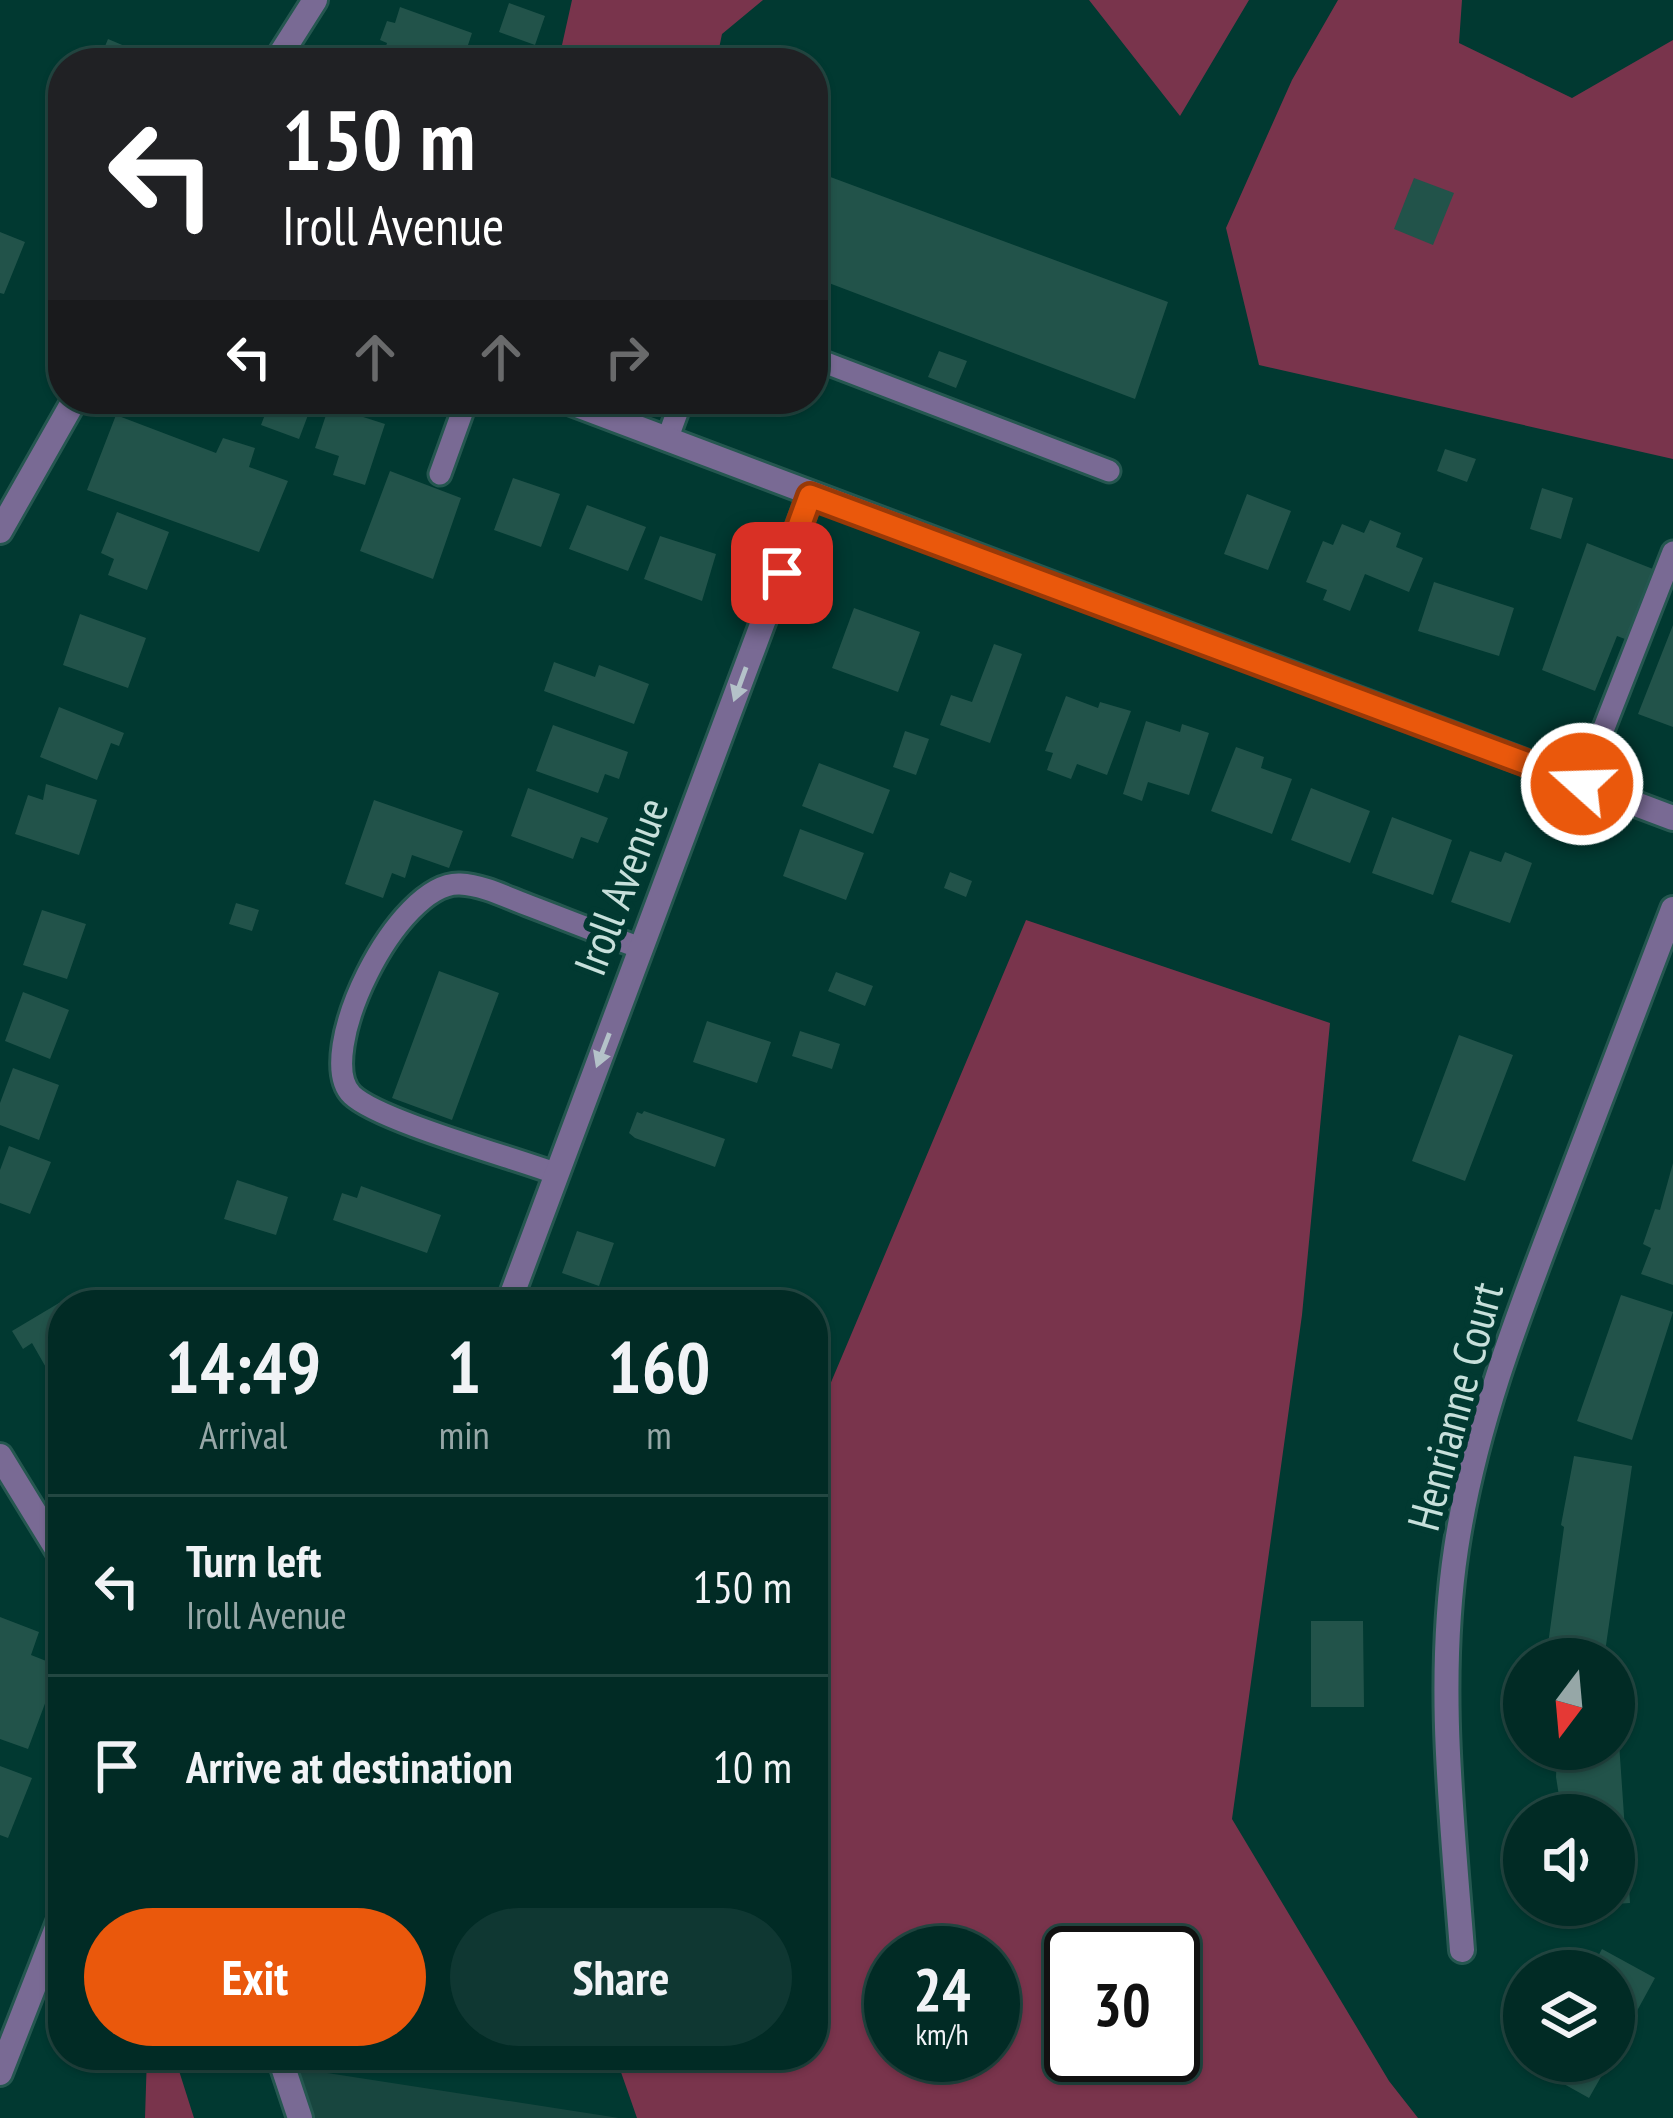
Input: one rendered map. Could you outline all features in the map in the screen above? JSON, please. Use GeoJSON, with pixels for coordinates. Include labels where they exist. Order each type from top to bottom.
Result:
{"type":"FeatureCollection","features":[{"type":"Feature","properties":{"kind":"street"},"geometry":{"type":"LineString","coordinates":[[285,48],[315,0]]}},
{"type":"Feature","properties":{"kind":"street"},"geometry":{"type":"LineString","coordinates":[[0,531],[66,414]]}},
{"type":"Feature","properties":{"kind":"street"},"geometry":{"type":"LineString","coordinates":[[600,414],[1673,818]]}},
{"type":"Feature","properties":{"kind":"street","name":"Iroll Avenue"},"geometry":{"type":"LineString","coordinates":[[513,1290],[810,496]]}},
{"type":"Feature","properties":{"kind":"street","name":"Henrianne Court"},"geometry":{"type":"LineString","coordinates":[[1462,1950],[1448,1760],[1447,1656],[1456,1552],[1471,1467],[1498,1366],[1673,909]]}},
{"type":"Feature","properties":{"kind":"street"},"geometry":{"type":"LineString","coordinates":[[0,1456],[48,1534]]}},
{"type":"Feature","properties":{"kind":"street"},"geometry":{"type":"LineString","coordinates":[[0,2073],[48,1950]]}},
{"type":"Feature","properties":{"kind":"street"},"geometry":{"type":"LineString","coordinates":[[284,2070],[300,2118]]}},
{"type":"Feature","properties":{"kind":"lane"},"geometry":{"type":"LineString","coordinates":[[828,364],[1109,471]]}},
{"type":"Feature","properties":{"kind":"lane"},"geometry":{"type":"LineString","coordinates":[[440,474],[462,414]]}},
{"type":"Feature","properties":{"kind":"lane"},"geometry":{"type":"LineString","coordinates":[[667,440],[677,414]]}},
{"type":"Feature","properties":{"kind":"lane"},"geometry":{"type":"LineString","coordinates":[[1582,784],[1673,552]]}},
{"type":"Feature","properties":{"kind":"lane"},"geometry":{"type":"LineString","coordinates":[[556,1174],[402,1119],[352,1095],[341,1075],[347,1028],[374,962],[395,926],[415,902],[436,887],[460,884],[489,890],[641,948]]}},
{"type":"Feature","properties":{"kind":"shaded area"},"geometry":{"type":"Polygon","coordinates":[[[572,0],[763,0],[722,34],[719,48],[561,48],[572,0]]]}},
{"type":"Feature","properties":{"kind":"shaded area"},"geometry":{"type":"Polygon","coordinates":[[[1089,0],[1249,0],[1180,116],[1089,0]]]}},
{"type":"Feature","properties":{"kind":"shaded area"},"geometry":{"type":"Polygon","coordinates":[[[1338,0],[1462,0],[1459,43],[1572,98],[1673,40],[1673,459],[1259,365],[1226,228],[1292,80],[1338,0]]]}},
{"type":"Feature","properties":{"kind":"shaded area"},"geometry":{"type":"Polygon","coordinates":[[[1026,920],[1330,1023],[1302,1315],[1232,1819],[1389,2081],[1418,2118],[637,2118],[620,2070],[828,2070],[828,1389],[1026,920]]]}},
{"type":"Feature","properties":{"kind":"shaded area"},"geometry":{"type":"Polygon","coordinates":[[[147,2070],[179,2070],[194,2118],[145,2118],[147,2070]]]}},
{"type":"Feature","properties":{"kind":"shaded area"},"geometry":{"type":"Polygon","coordinates":[[[283,2070],[619,2118],[300,2118],[283,2070]]]}},
{"type":"Feature","properties":{"kind":"building"},"geometry":{"type":"Polygon","coordinates":[[[509,3],[545,16],[535,45],[499,32],[509,3]]]}},
{"type":"Feature","properties":{"kind":"building"},"geometry":{"type":"Polygon","coordinates":[[[400,7],[472,33],[467,48],[385,48],[387,43],[380,40],[387,21],[395,23],[400,7]]]}},
{"type":"Feature","properties":{"kind":"building"},"geometry":{"type":"Polygon","coordinates":[[[108,39],[129,48],[104,48],[108,39]]]}},
{"type":"Feature","properties":{"kind":"building"},"geometry":{"type":"Polygon","coordinates":[[[828,176],[1168,302],[1135,399],[828,283],[828,176]]]}},
{"type":"Feature","properties":{"kind":"building"},"geometry":{"type":"Polygon","coordinates":[[[1414,178],[1454,193],[1433,245],[1394,229],[1414,178]]]}},
{"type":"Feature","properties":{"kind":"building"},"geometry":{"type":"Polygon","coordinates":[[[0,232],[25,242],[4,294],[0,293],[0,232]]]}},
{"type":"Feature","properties":{"kind":"building"},"geometry":{"type":"Polygon","coordinates":[[[939,351],[967,361],[956,388],[928,377],[939,351]]]}},
{"type":"Feature","properties":{"kind":"building"},"geometry":{"type":"Polygon","coordinates":[[[265,414],[308,414],[299,439],[261,425],[265,414]]]}},
{"type":"Feature","properties":{"kind":"building"},"geometry":{"type":"Polygon","coordinates":[[[326,414],[354,414],[385,424],[365,485],[333,475],[339,456],[315,448],[326,414]]]}},
{"type":"Feature","properties":{"kind":"building"},"geometry":{"type":"Polygon","coordinates":[[[116,415],[216,453],[223,438],[255,448],[249,467],[288,481],[259,552],[87,490],[116,415]]]}},
{"type":"Feature","properties":{"kind":"building"},"geometry":{"type":"Polygon","coordinates":[[[1445,449],[1476,459],[1467,482],[1437,471],[1445,449]]]}},
{"type":"Feature","properties":{"kind":"building"},"geometry":{"type":"Polygon","coordinates":[[[390,471],[461,498],[433,579],[360,551],[390,471]]]}},
{"type":"Feature","properties":{"kind":"building"},"geometry":{"type":"Polygon","coordinates":[[[513,478],[560,494],[541,547],[494,530],[513,478]]]}},
{"type":"Feature","properties":{"kind":"building"},"geometry":{"type":"Polygon","coordinates":[[[1542,488],[1573,498],[1561,539],[1530,529],[1542,488]]]}},
{"type":"Feature","properties":{"kind":"building"},"geometry":{"type":"Polygon","coordinates":[[[1247,494],[1291,511],[1268,570],[1224,554],[1247,494]]]}},
{"type":"Feature","properties":{"kind":"building"},"geometry":{"type":"Polygon","coordinates":[[[587,505],[646,527],[628,571],[569,549],[587,505]]]}},
{"type":"Feature","properties":{"kind":"building"},"geometry":{"type":"Polygon","coordinates":[[[117,512],[169,532],[147,590],[108,575],[114,559],[101,553],[117,512]]]}},
{"type":"Feature","properties":{"kind":"building"},"geometry":{"type":"Polygon","coordinates":[[[1370,520],[1401,533],[1396,547],[1423,558],[1409,592],[1365,574],[1350,611],[1323,600],[1327,590],[1306,582],[1323,541],[1333,545],[1342,524],[1364,533],[1370,520]]]}},
{"type":"Feature","properties":{"kind":"building"},"geometry":{"type":"Polygon","coordinates":[[[660,536],[716,554],[702,601],[644,579],[660,536]]]}},
{"type":"Feature","properties":{"kind":"building"},"geometry":{"type":"Polygon","coordinates":[[[1587,543],[1653,569],[1625,639],[1617,636],[1595,691],[1542,670],[1587,543]]]}},
{"type":"Feature","properties":{"kind":"building"},"geometry":{"type":"Polygon","coordinates":[[[1434,582],[1514,608],[1499,656],[1418,631],[1434,582]]]}},
{"type":"Feature","properties":{"kind":"building"},"geometry":{"type":"Polygon","coordinates":[[[854,608],[920,632],[898,692],[832,668],[854,608]]]}},
{"type":"Feature","properties":{"kind":"building"},"geometry":{"type":"Polygon","coordinates":[[[80,614],[146,638],[128,688],[63,665],[80,614]]]}},
{"type":"Feature","properties":{"kind":"building"},"geometry":{"type":"Polygon","coordinates":[[[1673,625],[1673,727],[1638,714],[1673,625]]]}},
{"type":"Feature","properties":{"kind":"building"},"geometry":{"type":"Polygon","coordinates":[[[994,644],[1022,654],[990,743],[940,725],[951,695],[972,702],[994,644]]]}},
{"type":"Feature","properties":{"kind":"building"},"geometry":{"type":"Polygon","coordinates":[[[554,662],[595,677],[599,665],[649,684],[634,724],[544,691],[554,662]]]}},
{"type":"Feature","properties":{"kind":"building"},"geometry":{"type":"Polygon","coordinates":[[[1066,696],[1098,708],[1100,702],[1131,711],[1107,775],[1077,764],[1071,779],[1047,770],[1053,753],[1045,751],[1066,696]]]}},
{"type":"Feature","properties":{"kind":"building"},"geometry":{"type":"Polygon","coordinates":[[[59,707],[124,733],[119,746],[111,743],[97,780],[40,757],[59,707]]]}},
{"type":"Feature","properties":{"kind":"building"},"geometry":{"type":"Polygon","coordinates":[[[1146,721],[1180,732],[1182,724],[1209,733],[1189,795],[1148,782],[1142,801],[1123,794],[1146,721]]]}},
{"type":"Feature","properties":{"kind":"building"},"geometry":{"type":"Polygon","coordinates":[[[553,725],[628,752],[619,779],[605,774],[598,793],[536,771],[553,725]]]}},
{"type":"Feature","properties":{"kind":"building"},"geometry":{"type":"Polygon","coordinates":[[[905,731],[929,739],[916,775],[893,767],[905,731]]]}},
{"type":"Feature","properties":{"kind":"building"},"geometry":{"type":"Polygon","coordinates":[[[1236,747],[1264,757],[1261,768],[1292,779],[1272,834],[1211,811],[1236,747]]]}},
{"type":"Feature","properties":{"kind":"building"},"geometry":{"type":"Polygon","coordinates":[[[819,763],[890,790],[873,834],[802,806],[819,763]]]}},
{"type":"Feature","properties":{"kind":"building"},"geometry":{"type":"Polygon","coordinates":[[[46,784],[97,800],[79,855],[15,834],[28,795],[43,800],[46,784]]]}},
{"type":"Feature","properties":{"kind":"building"},"geometry":{"type":"Polygon","coordinates":[[[528,788],[608,818],[598,843],[581,837],[573,859],[511,836],[528,788]]]}},
{"type":"Feature","properties":{"kind":"building"},"geometry":{"type":"Polygon","coordinates":[[[1311,788],[1370,811],[1350,863],[1291,840],[1311,788]]]}},
{"type":"Feature","properties":{"kind":"building"},"geometry":{"type":"Polygon","coordinates":[[[374,800],[463,831],[449,868],[412,855],[405,878],[392,873],[383,898],[345,884],[374,800]]]}},
{"type":"Feature","properties":{"kind":"building"},"geometry":{"type":"Polygon","coordinates":[[[1392,817],[1452,840],[1433,895],[1372,873],[1392,817]]]}},
{"type":"Feature","properties":{"kind":"building"},"geometry":{"type":"Polygon","coordinates":[[[800,829],[864,853],[846,900],[783,876],[800,829]]]}},
{"type":"Feature","properties":{"kind":"building"},"geometry":{"type":"Polygon","coordinates":[[[1470,851],[1501,862],[1505,852],[1532,863],[1510,923],[1451,902],[1470,851]]]}},
{"type":"Feature","properties":{"kind":"building"},"geometry":{"type":"Polygon","coordinates":[[[950,872],[972,881],[966,897],[944,888],[950,872]]]}},
{"type":"Feature","properties":{"kind":"building"},"geometry":{"type":"Polygon","coordinates":[[[236,903],[259,910],[252,931],[229,924],[236,903]]]}},
{"type":"Feature","properties":{"kind":"building"},"geometry":{"type":"Polygon","coordinates":[[[42,910],[86,924],[67,979],[23,965],[42,910]]]}},
{"type":"Feature","properties":{"kind":"building"},"geometry":{"type":"Polygon","coordinates":[[[439,971],[499,993],[452,1120],[392,1098],[439,971]]]}},
{"type":"Feature","properties":{"kind":"building"},"geometry":{"type":"Polygon","coordinates":[[[836,972],[873,986],[865,1006],[828,991],[836,972]]]}},
{"type":"Feature","properties":{"kind":"building"},"geometry":{"type":"Polygon","coordinates":[[[23,992],[69,1010],[50,1059],[5,1041],[23,992]]]}},
{"type":"Feature","properties":{"kind":"building"},"geometry":{"type":"Polygon","coordinates":[[[707,1021],[771,1042],[757,1083],[693,1062],[707,1021]]]}},
{"type":"Feature","properties":{"kind":"building"},"geometry":{"type":"Polygon","coordinates":[[[800,1031],[840,1044],[832,1069],[792,1056],[800,1031]]]}},
{"type":"Feature","properties":{"kind":"building"},"geometry":{"type":"Polygon","coordinates":[[[1459,1035],[1513,1055],[1465,1181],[1412,1161],[1459,1035]]]}},
{"type":"Feature","properties":{"kind":"building"},"geometry":{"type":"Polygon","coordinates":[[[13,1068],[59,1085],[39,1140],[0,1125],[0,1103],[13,1068]]]}},
{"type":"Feature","properties":{"kind":"building"},"geometry":{"type":"Polygon","coordinates":[[[637,1112],[725,1139],[715,1167],[635,1138],[629,1133],[637,1112]]]}},
{"type":"Feature","properties":{"kind":"building"},"geometry":{"type":"Polygon","coordinates":[[[9,1146],[51,1162],[30,1214],[0,1203],[0,1170],[9,1146]]]}},
{"type":"Feature","properties":{"kind":"building"},"geometry":{"type":"Polygon","coordinates":[[[1673,1163],[1673,1285],[1641,1274],[1651,1248],[1643,1244],[1655,1209],[1660,1210],[1673,1163]]]}},
{"type":"Feature","properties":{"kind":"building"},"geometry":{"type":"Polygon","coordinates":[[[237,1180],[288,1197],[276,1235],[224,1219],[237,1180]]]}},
{"type":"Feature","properties":{"kind":"building"},"geometry":{"type":"Polygon","coordinates":[[[361,1186],[441,1215],[427,1253],[333,1220],[342,1193],[357,1198],[361,1186]]]}},
{"type":"Feature","properties":{"kind":"building"},"geometry":{"type":"Polygon","coordinates":[[[577,1231],[614,1243],[599,1286],[562,1273],[577,1231]]]}},
{"type":"Feature","properties":{"kind":"building"},"geometry":{"type":"Polygon","coordinates":[[[1621,1295],[1673,1312],[1632,1440],[1577,1421],[1621,1295]]]}},
{"type":"Feature","properties":{"kind":"building"},"geometry":{"type":"Polygon","coordinates":[[[48,1310],[48,1371],[32,1343],[23,1349],[12,1331],[48,1310]]]}},
{"type":"Feature","properties":{"kind":"building"},"geometry":{"type":"Polygon","coordinates":[[[1574,1456],[1632,1466],[1607,1638],[1549,1638],[1574,1456]]]}},
{"type":"Feature","properties":{"kind":"building"},"geometry":{"type":"Polygon","coordinates":[[[0,1617],[39,1632],[31,1655],[48,1662],[48,1695],[28,1749],[0,1739],[0,1617]]]}},
{"type":"Feature","properties":{"kind":"building"},"geometry":{"type":"Polygon","coordinates":[[[1311,1621],[1363,1621],[1364,1707],[1311,1707],[1311,1621]]]}},
{"type":"Feature","properties":{"kind":"building"},"geometry":{"type":"Polygon","coordinates":[[[0,1766],[32,1778],[8,1838],[0,1835],[0,1766]]]}},
{"type":"Feature","properties":{"kind":"building"},"geometry":{"type":"Polygon","coordinates":[[[1556,1770],[1621,1770],[1623,1794],[1559,1794],[1556,1770]]]}},
{"type":"Feature","properties":{"kind":"building"},"geometry":{"type":"Polygon","coordinates":[[[1635,1967],[1655,1978],[1635,2015],[1635,1967]]]}},
{"type":"Feature","properties":{"kind":"building"},"geometry":{"type":"Polygon","coordinates":[[[1560,2082],[1598,2082],[1589,2098],[1560,2082]]]}},
{"type":"Feature","properties":{"kind":"route"},"geometry":{"type":"LineString","coordinates":[[782,573],[810,496],[1582,784]]}}]}
